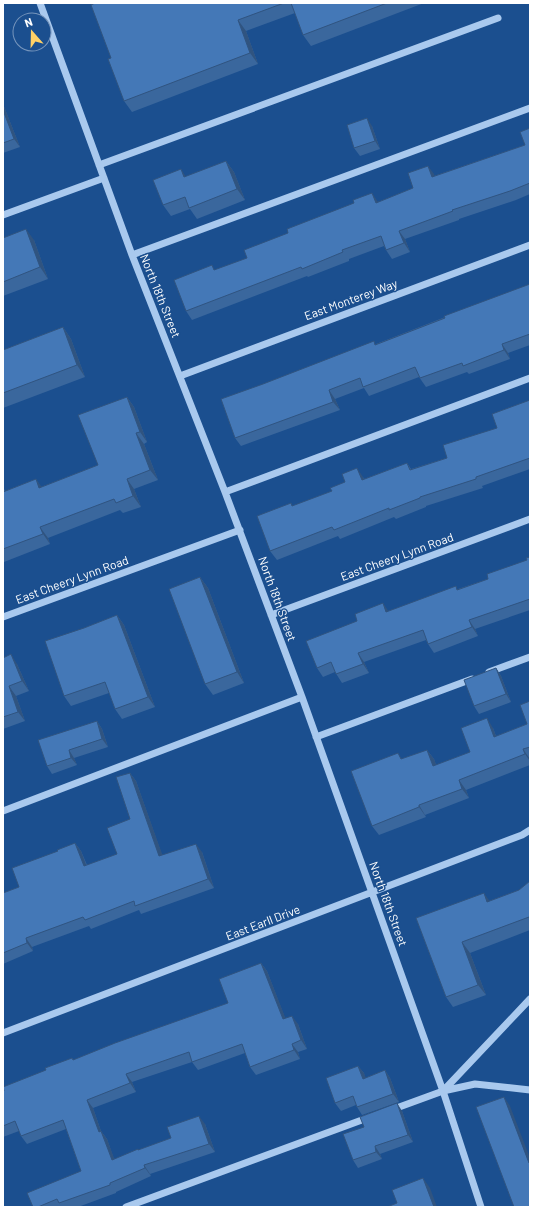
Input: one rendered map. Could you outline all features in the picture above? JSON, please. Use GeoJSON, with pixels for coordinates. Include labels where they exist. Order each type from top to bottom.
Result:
{"type":"FeatureCollection","features":[{"type":"Feature","properties":{"kind":"street","name":"North 18th Street"},"geometry":{"type":"LineString","coordinates":[[40,3],[132,255],[240,530],[302,697],[443,1091],[481,1207]]}},
{"type":"Feature","properties":{"kind":"street"},"geometry":{"type":"LineString","coordinates":[[99,165],[498,18]]}},
{"type":"Feature","properties":{"kind":"street"},"geometry":{"type":"LineString","coordinates":[[132,255],[530,108]]}},
{"type":"Feature","properties":{"kind":"street"},"geometry":{"type":"LineString","coordinates":[[3,214],[104,178]]}},
{"type":"Feature","properties":{"kind":"street","name":"East Monterey Way"},"geometry":{"type":"LineString","coordinates":[[180,376],[530,245]]}},
{"type":"Feature","properties":{"kind":"street"},"geometry":{"type":"LineString","coordinates":[[225,492],[530,378]]}},
{"type":"Feature","properties":{"kind":"street","name":"East Cheery Lynn Road"},"geometry":{"type":"LineString","coordinates":[[271,615],[530,519]]}},
{"type":"Feature","properties":{"kind":"street","name":"East Cheery Lynn Road"},"geometry":{"type":"LineString","coordinates":[[3,618],[240,530]]}},
{"type":"Feature","properties":{"kind":"street"},"geometry":{"type":"LineString","coordinates":[[316,737],[530,657]]}},
{"type":"Feature","properties":{"kind":"street"},"geometry":{"type":"LineString","coordinates":[[3,811],[302,697]]}},
{"type":"Feature","properties":{"kind":"street","name":"East Earll Drive"},"geometry":{"type":"LineString","coordinates":[[3,1033],[522,836],[530,830]]}},
{"type":"Feature","properties":{"kind":"street"},"geometry":{"type":"LineString","coordinates":[[443,1091],[530,999]]}},
{"type":"Feature","properties":{"kind":"street"},"geometry":{"type":"LineString","coordinates":[[386,1112],[443,1091],[475,1084],[530,1090]]}},
{"type":"Feature","properties":{"kind":"street"},"geometry":{"type":"LineString","coordinates":[[126,1207],[378,1114]]}},
{"type":"Feature","properties":{"kind":"building"},"geometry":{"type":"Polygon","coordinates":[[[95,3],[284,3],[238,20],[250,53],[124,101],[108,59],[111,58],[91,5],[95,3]]]}},
{"type":"Feature","properties":{"kind":"building"},"geometry":{"type":"Polygon","coordinates":[[[291,3],[387,3],[303,35],[291,3]]]}},
{"type":"Feature","properties":{"kind":"building"},"geometry":{"type":"Polygon","coordinates":[[[3,110],[14,139],[3,143],[3,110]]]}},
{"type":"Feature","properties":{"kind":"building"},"geometry":{"type":"Polygon","coordinates":[[[367,118],[375,141],[354,148],[347,125],[367,118]]]}},
{"type":"Feature","properties":{"kind":"building"},"geometry":{"type":"Polygon","coordinates":[[[530,128],[530,183],[452,210],[453,211],[399,231],[404,243],[386,250],[381,236],[342,250],[343,252],[302,269],[301,267],[186,311],[174,280],[212,265],[214,270],[247,258],[244,250],[288,233],[287,229],[354,203],[353,200],[372,193],[376,203],[413,188],[408,173],[428,166],[432,177],[525,145],[520,132],[530,128]]]}},
{"type":"Feature","properties":{"kind":"building"},"geometry":{"type":"Polygon","coordinates":[[[226,161],[237,189],[189,208],[185,197],[163,205],[153,180],[181,169],[184,177],[226,161]]]}},
{"type":"Feature","properties":{"kind":"building"},"geometry":{"type":"Polygon","coordinates":[[[26,229],[40,267],[3,282],[3,238],[26,229]]]}},
{"type":"Feature","properties":{"kind":"building"},"geometry":{"type":"Polygon","coordinates":[[[530,284],[530,334],[502,344],[504,350],[463,366],[462,363],[420,378],[415,367],[363,387],[360,378],[329,390],[333,402],[235,438],[221,399],[374,341],[375,345],[445,318],[444,316],[530,284]]]}},
{"type":"Feature","properties":{"kind":"building"},"geometry":{"type":"Polygon","coordinates":[[[63,327],[77,365],[3,393],[3,350],[63,327]]]}},
{"type":"Feature","properties":{"kind":"building"},"geometry":{"type":"Polygon","coordinates":[[[127,397],[140,432],[136,433],[150,470],[127,479],[133,496],[116,503],[114,499],[40,527],[43,534],[3,549],[3,492],[36,479],[39,488],[98,465],[78,415],[127,397]]]}},
{"type":"Feature","properties":{"kind":"building"},"geometry":{"type":"Polygon","coordinates":[[[530,400],[530,458],[476,477],[476,479],[420,497],[389,510],[389,508],[334,530],[332,527],[270,551],[257,516],[291,503],[292,506],[332,491],[330,488],[345,482],[342,474],[357,468],[362,480],[407,463],[410,470],[447,458],[443,445],[497,428],[492,414],[530,400]]]}},
{"type":"Feature","properties":{"kind":"building"},"geometry":{"type":"Polygon","coordinates":[[[530,557],[530,599],[469,620],[472,627],[428,644],[423,630],[358,653],[363,664],[336,674],[331,662],[317,668],[306,641],[357,621],[355,614],[383,603],[386,612],[456,586],[457,590],[488,579],[487,574],[527,560],[526,558],[530,557]]]}},
{"type":"Feature","properties":{"kind":"building"},"geometry":{"type":"Polygon","coordinates":[[[200,577],[237,672],[205,684],[169,589],[200,577]]]}},
{"type":"Feature","properties":{"kind":"building"},"geometry":{"type":"Polygon","coordinates":[[[117,615],[148,697],[115,709],[105,682],[64,696],[45,641],[117,615]]]}},
{"type":"Feature","properties":{"kind":"building"},"geometry":{"type":"Polygon","coordinates":[[[11,654],[22,681],[9,686],[18,712],[3,717],[3,658],[11,654]]]}},
{"type":"Feature","properties":{"kind":"building"},"geometry":{"type":"Polygon","coordinates":[[[496,668],[506,694],[474,706],[464,680],[496,668]]]}},
{"type":"Feature","properties":{"kind":"building"},"geometry":{"type":"Polygon","coordinates":[[[530,701],[530,747],[523,749],[525,754],[459,780],[462,789],[419,805],[419,807],[372,826],[351,771],[398,753],[401,759],[427,750],[433,766],[470,752],[461,728],[487,718],[494,737],[527,724],[520,705],[530,701]]]}},
{"type":"Feature","properties":{"kind":"building"},"geometry":{"type":"Polygon","coordinates":[[[97,721],[102,739],[69,750],[71,758],[47,766],[38,740],[97,721]]]}},
{"type":"Feature","properties":{"kind":"building"},"geometry":{"type":"Polygon","coordinates":[[[130,773],[159,856],[196,844],[208,879],[135,906],[134,901],[85,920],[83,917],[26,938],[27,943],[3,953],[3,893],[19,887],[12,868],[75,843],[84,866],[117,854],[107,828],[130,819],[116,777],[130,773]]]}},
{"type":"Feature","properties":{"kind":"building"},"geometry":{"type":"Polygon","coordinates":[[[530,881],[530,919],[529,917],[462,942],[478,985],[446,997],[416,918],[484,893],[487,902],[519,890],[530,881]]]}},
{"type":"Feature","properties":{"kind":"building"},"geometry":{"type":"Polygon","coordinates":[[[261,963],[283,1019],[292,1016],[301,1040],[292,1044],[294,1050],[250,1067],[242,1044],[192,1062],[189,1052],[126,1074],[130,1083],[87,1100],[99,1132],[101,1131],[112,1160],[138,1149],[171,1138],[167,1127],[199,1116],[209,1144],[144,1165],[145,1168],[110,1183],[110,1185],[59,1203],[57,1199],[38,1207],[33,1207],[27,1193],[81,1171],[63,1120],[21,1136],[15,1121],[3,1126],[3,1087],[46,1070],[45,1068],[72,1058],[73,1060],[115,1043],[228,1003],[219,979],[261,963]]]}},
{"type":"Feature","properties":{"kind":"building"},"geometry":{"type":"Polygon","coordinates":[[[358,1066],[363,1079],[385,1070],[393,1094],[357,1107],[353,1096],[335,1103],[326,1078],[358,1066]]]}},
{"type":"Feature","properties":{"kind":"building"},"geometry":{"type":"Polygon","coordinates":[[[504,1097],[530,1163],[530,1207],[514,1207],[476,1107],[504,1097]]]}},
{"type":"Feature","properties":{"kind":"building"},"geometry":{"type":"Polygon","coordinates":[[[397,1103],[408,1135],[375,1146],[376,1152],[353,1160],[343,1134],[364,1127],[360,1117],[397,1103]]]}},
{"type":"Feature","properties":{"kind":"building"},"geometry":{"type":"Polygon","coordinates":[[[423,1178],[434,1207],[387,1207],[397,1203],[392,1190],[423,1178]]]}}]}
